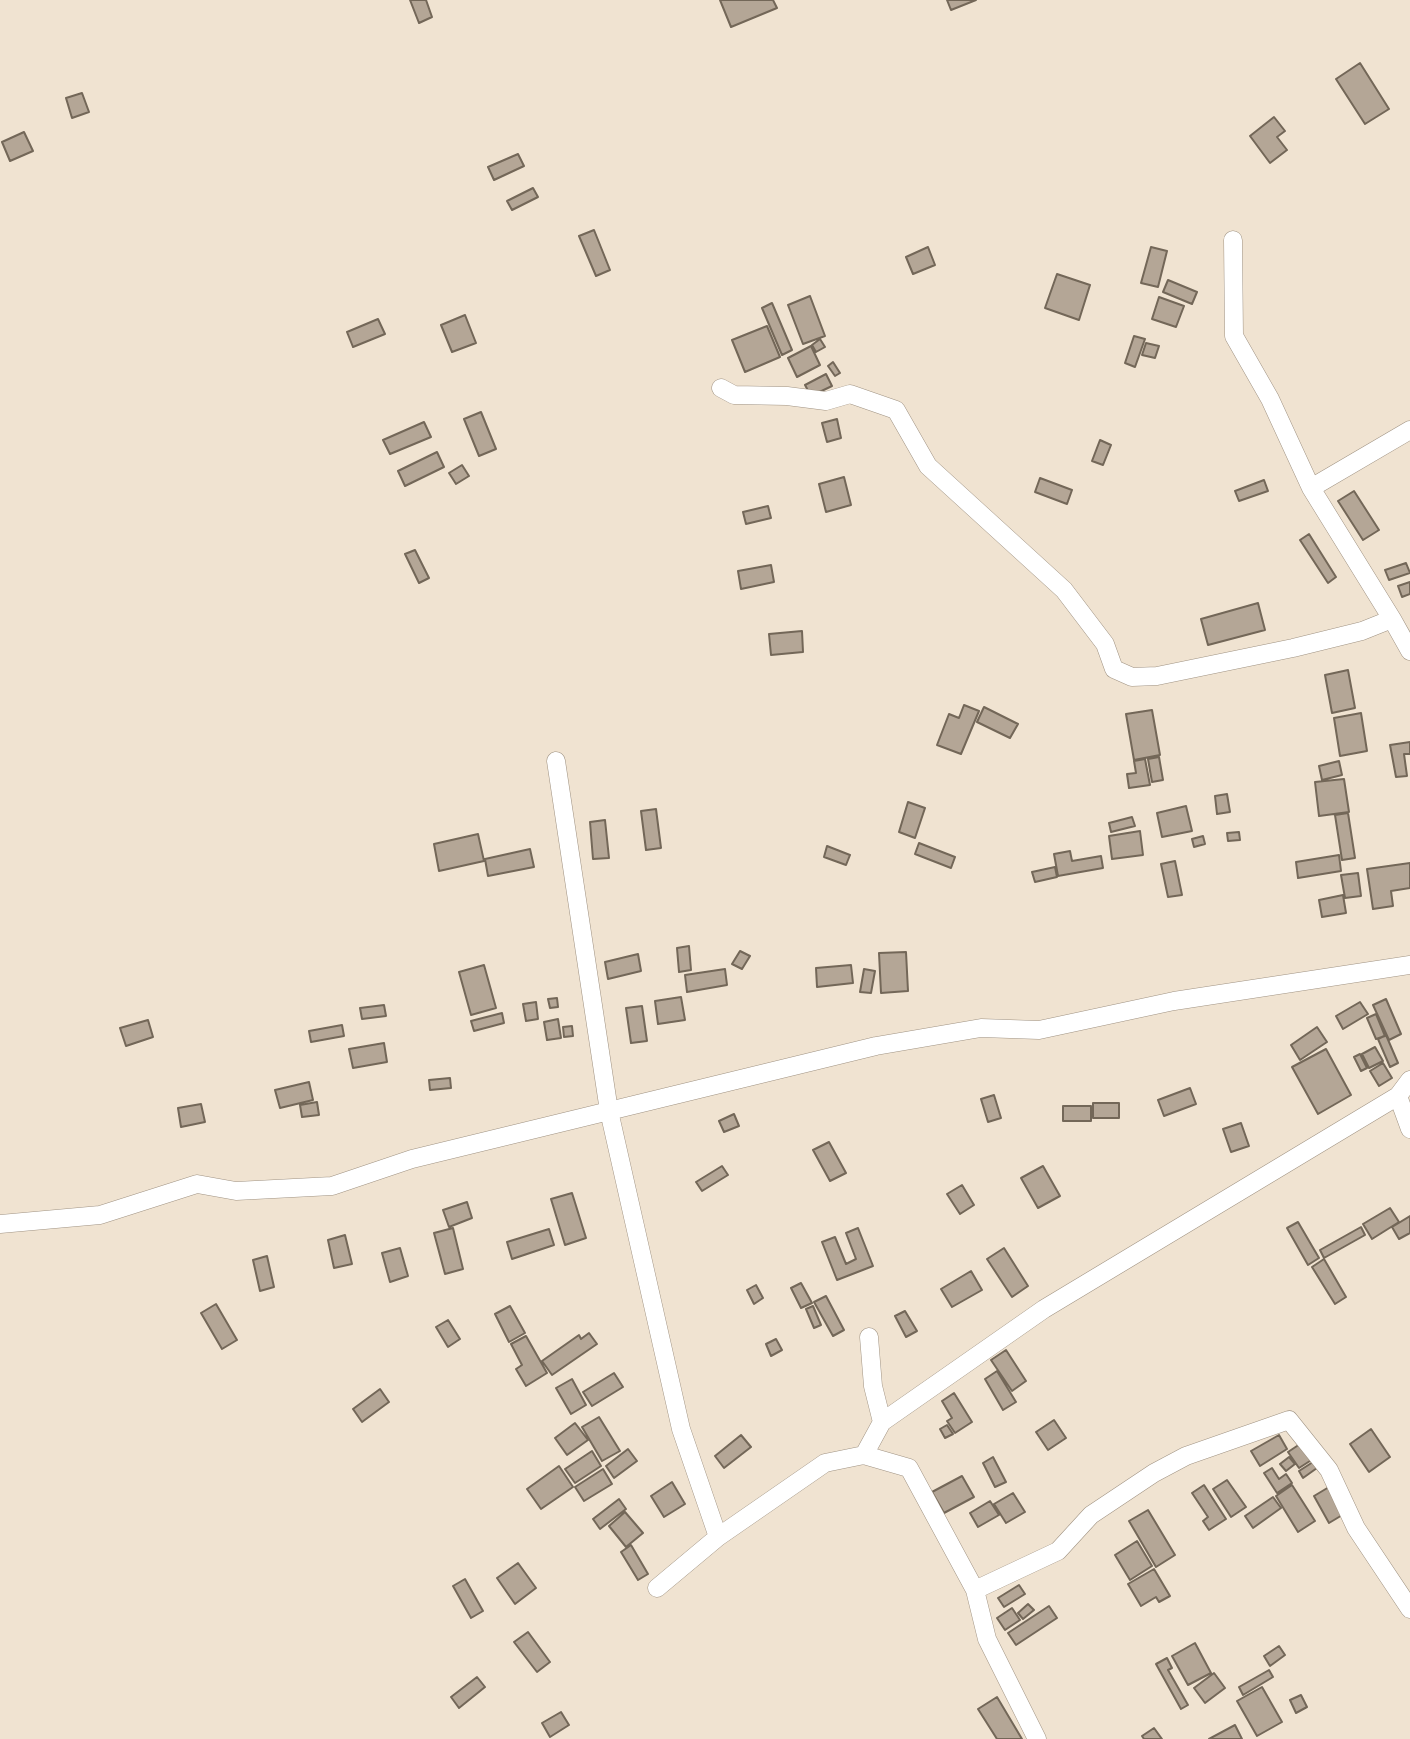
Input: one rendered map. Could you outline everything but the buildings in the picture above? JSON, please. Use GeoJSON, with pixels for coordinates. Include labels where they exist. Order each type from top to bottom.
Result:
{"type":"FeatureCollection","features":[{"type":"Feature","properties":{"kind":"street"},"geometry":{"type":"LineString","coordinates":[[1233,240],[1234,336],[1270,399],[1311,488],[1410,651]]}},
{"type":"Feature","properties":{"kind":"street"},"geometry":{"type":"LineString","coordinates":[[721,388],[734,395],[787,396],[826,401],[850,394],[895,410],[928,466],[1064,590],[1105,644],[1114,669],[1132,677],[1157,676],[1293,649],[1362,631],[1392,619]]}},
{"type":"Feature","properties":{"kind":"street"},"geometry":{"type":"LineString","coordinates":[[1311,488],[1410,430]]}},
{"type":"Feature","properties":{"kind":"street"},"geometry":{"type":"LineString","coordinates":[[556,761],[608,1111],[681,1429],[718,1537]]}},
{"type":"Feature","properties":{"kind":"street"},"geometry":{"type":"LineString","coordinates":[[0,1224],[100,1215],[197,1184],[236,1191],[332,1186],[412,1159],[876,1046],[982,1028],[1039,1030],[1174,1001],[1410,965]]}},
{"type":"Feature","properties":{"kind":"street"},"geometry":{"type":"LineString","coordinates":[[864,1455],[882,1422],[1044,1309],[1398,1096],[1410,1080]]}},
{"type":"Feature","properties":{"kind":"street"},"geometry":{"type":"LineString","coordinates":[[1398,1096],[1410,1129]]}},
{"type":"Feature","properties":{"kind":"street"},"geometry":{"type":"LineString","coordinates":[[869,1337],[873,1386],[882,1422]]}},
{"type":"Feature","properties":{"kind":"street"},"geometry":{"type":"LineString","coordinates":[[975,1590],[1058,1551],[1091,1515],[1154,1473],[1186,1456],[1289,1420],[1329,1470],[1356,1528],[1410,1609]]}},
{"type":"Feature","properties":{"kind":"street"},"geometry":{"type":"LineString","coordinates":[[657,1588],[718,1537],[825,1463],[864,1455],[909,1468],[975,1590],[986,1639],[1037,1739]]}}]}
